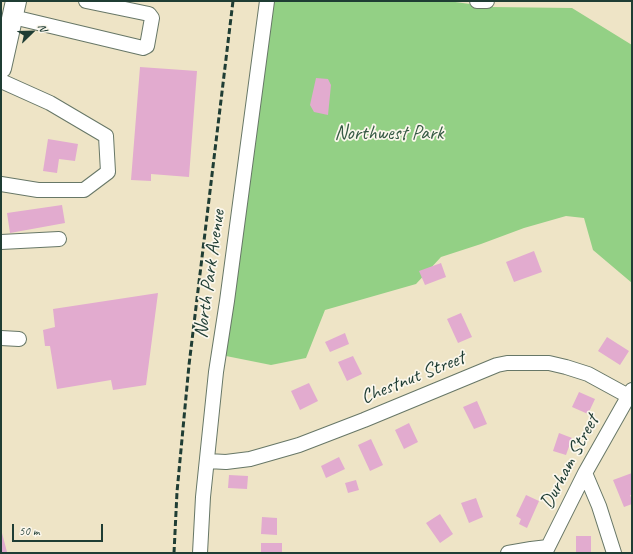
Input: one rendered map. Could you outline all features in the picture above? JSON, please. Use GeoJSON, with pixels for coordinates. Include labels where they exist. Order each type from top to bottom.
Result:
{"type":"FeatureCollection","features":[{"type":"Feature","properties":{"kind":"highway"},"geometry":{"type":"LineString","coordinates":[[1,68],[15,9]]}},
{"type":"Feature","properties":{"kind":"street"},"geometry":{"type":"LineString","coordinates":[[15,9],[143,48],[147,46],[152,18],[149,14],[86,1]]}},
{"type":"Feature","properties":{"kind":"street","name":"North Park Avenue"},"geometry":{"type":"LineString","coordinates":[[200,553],[216,372],[227,301],[267,1]]}},
{"type":"Feature","properties":{"kind":"street"},"geometry":{"type":"LineString","coordinates":[[477,1],[486,1]]}},
{"type":"Feature","properties":{"kind":"street"},"geometry":{"type":"LineString","coordinates":[[1,81],[50,103],[106,136],[108,172],[84,190],[38,190],[1,184]]}},
{"type":"Feature","properties":{"kind":"street"},"geometry":{"type":"LineString","coordinates":[[1,242],[59,239]]}},
{"type":"Feature","properties":{"kind":"street"},"geometry":{"type":"LineString","coordinates":[[1,338],[19,339]]}},
{"type":"Feature","properties":{"kind":"street","name":"Chestnut Street"},"geometry":{"type":"LineString","coordinates":[[207,461],[226,462],[250,459],[299,445],[497,365],[507,363],[549,363],[566,367],[588,374],[631,395]]}},
{"type":"Feature","properties":{"kind":"street","name":"Durham Street"},"geometry":{"type":"LineString","coordinates":[[546,550],[585,473],[631,395]]}},
{"type":"Feature","properties":{"kind":"street"},"geometry":{"type":"LineString","coordinates":[[585,473],[599,506],[614,553]]}},
{"type":"Feature","properties":{"kind":"street"},"geometry":{"type":"LineString","coordinates":[[508,553],[531,549],[546,550]]}},
{"type":"Feature","properties":{"kind":"green space","name":"Northwest Park"},"geometry":{"type":"Polygon","coordinates":[[[272,1],[448,1],[492,7],[572,8],[632,45],[632,283],[593,250],[584,218],[566,216],[524,228],[441,257],[416,284],[325,310],[306,358],[271,365],[226,356],[272,1]]]}},
{"type":"Feature","properties":{"kind":"building"},"geometry":{"type":"Polygon","coordinates":[[[140,67],[197,71],[189,177],[151,174],[151,181],[131,180],[140,67]]]}},
{"type":"Feature","properties":{"kind":"building"},"geometry":{"type":"Polygon","coordinates":[[[316,78],[328,79],[331,85],[328,115],[314,112],[310,105],[316,78]]]}},
{"type":"Feature","properties":{"kind":"building"},"geometry":{"type":"Polygon","coordinates":[[[48,139],[78,144],[75,161],[59,159],[57,173],[43,171],[48,139]]]}},
{"type":"Feature","properties":{"kind":"building"},"geometry":{"type":"Polygon","coordinates":[[[62,205],[65,223],[10,233],[7,213],[62,205]]]}},
{"type":"Feature","properties":{"kind":"building"},"geometry":{"type":"Polygon","coordinates":[[[534,251],[542,272],[514,282],[506,262],[534,251]]]}},
{"type":"Feature","properties":{"kind":"building"},"geometry":{"type":"Polygon","coordinates":[[[441,263],[446,277],[425,285],[419,271],[441,263]]]}},
{"type":"Feature","properties":{"kind":"building"},"geometry":{"type":"Polygon","coordinates":[[[158,293],[146,385],[113,390],[111,380],[57,389],[50,346],[45,346],[43,330],[55,327],[53,309],[158,293]]]}},
{"type":"Feature","properties":{"kind":"building"},"geometry":{"type":"Polygon","coordinates":[[[461,313],[472,337],[458,343],[447,319],[461,313]]]}},
{"type":"Feature","properties":{"kind":"building"},"geometry":{"type":"Polygon","coordinates":[[[345,333],[349,344],[330,352],[325,342],[345,333]]]}},
{"type":"Feature","properties":{"kind":"building"},"geometry":{"type":"Polygon","coordinates":[[[607,337],[629,351],[620,365],[598,351],[607,337]]]}},
{"type":"Feature","properties":{"kind":"building"},"geometry":{"type":"Polygon","coordinates":[[[353,356],[362,374],[347,381],[338,362],[353,356]]]}},
{"type":"Feature","properties":{"kind":"building"},"geometry":{"type":"Polygon","coordinates":[[[309,383],[318,401],[300,410],[291,391],[309,383]]]}},
{"type":"Feature","properties":{"kind":"building"},"geometry":{"type":"Polygon","coordinates":[[[579,392],[595,399],[588,414],[572,407],[579,392]]]}},
{"type":"Feature","properties":{"kind":"building"},"geometry":{"type":"Polygon","coordinates":[[[477,401],[487,424],[474,429],[463,407],[477,401]]]}},
{"type":"Feature","properties":{"kind":"building"},"geometry":{"type":"Polygon","coordinates":[[[409,423],[418,442],[404,449],[395,430],[409,423]]]}},
{"type":"Feature","properties":{"kind":"building"},"geometry":{"type":"Polygon","coordinates":[[[559,433],[572,438],[566,455],[553,451],[559,433]]]}},
{"type":"Feature","properties":{"kind":"building"},"geometry":{"type":"Polygon","coordinates":[[[371,439],[383,465],[370,471],[358,445],[371,439]]]}},
{"type":"Feature","properties":{"kind":"building"},"geometry":{"type":"Polygon","coordinates":[[[339,457],[345,469],[326,478],[321,466],[339,457]]]}},
{"type":"Feature","properties":{"kind":"building"},"geometry":{"type":"Polygon","coordinates":[[[632,473],[632,495],[630,495],[632,504],[624,507],[613,480],[632,473]]]}},
{"type":"Feature","properties":{"kind":"building"},"geometry":{"type":"Polygon","coordinates":[[[229,475],[248,476],[247,489],[228,488],[229,475]]]}},
{"type":"Feature","properties":{"kind":"building"},"geometry":{"type":"Polygon","coordinates":[[[356,480],[359,490],[348,493],[345,483],[356,480]]]}},
{"type":"Feature","properties":{"kind":"building"},"geometry":{"type":"Polygon","coordinates":[[[526,495],[539,501],[527,528],[519,524],[521,519],[516,516],[526,495]]]}},
{"type":"Feature","properties":{"kind":"building"},"geometry":{"type":"Polygon","coordinates":[[[476,498],[483,517],[469,523],[461,503],[476,498]]]}},
{"type":"Feature","properties":{"kind":"building"},"geometry":{"type":"Polygon","coordinates":[[[440,514],[453,534],[440,543],[426,523],[440,514]]]}},
{"type":"Feature","properties":{"kind":"building"},"geometry":{"type":"Polygon","coordinates":[[[262,517],[277,518],[277,535],[261,534],[262,517]]]}},
{"type":"Feature","properties":{"kind":"building"},"geometry":{"type":"Polygon","coordinates":[[[1,533],[7,552],[3,553],[1,553],[1,533]]]}},
{"type":"Feature","properties":{"kind":"building"},"geometry":{"type":"Polygon","coordinates":[[[576,536],[591,536],[591,553],[576,553],[576,536]]]}},
{"type":"Feature","properties":{"kind":"building"},"geometry":{"type":"Polygon","coordinates":[[[261,543],[282,543],[282,553],[261,553],[261,543]]]}},
{"type":"Feature","properties":{"kind":"railway"},"geometry":{"type":"LineString","coordinates":[[174,553],[177,492],[189,365],[233,1]]}}]}
